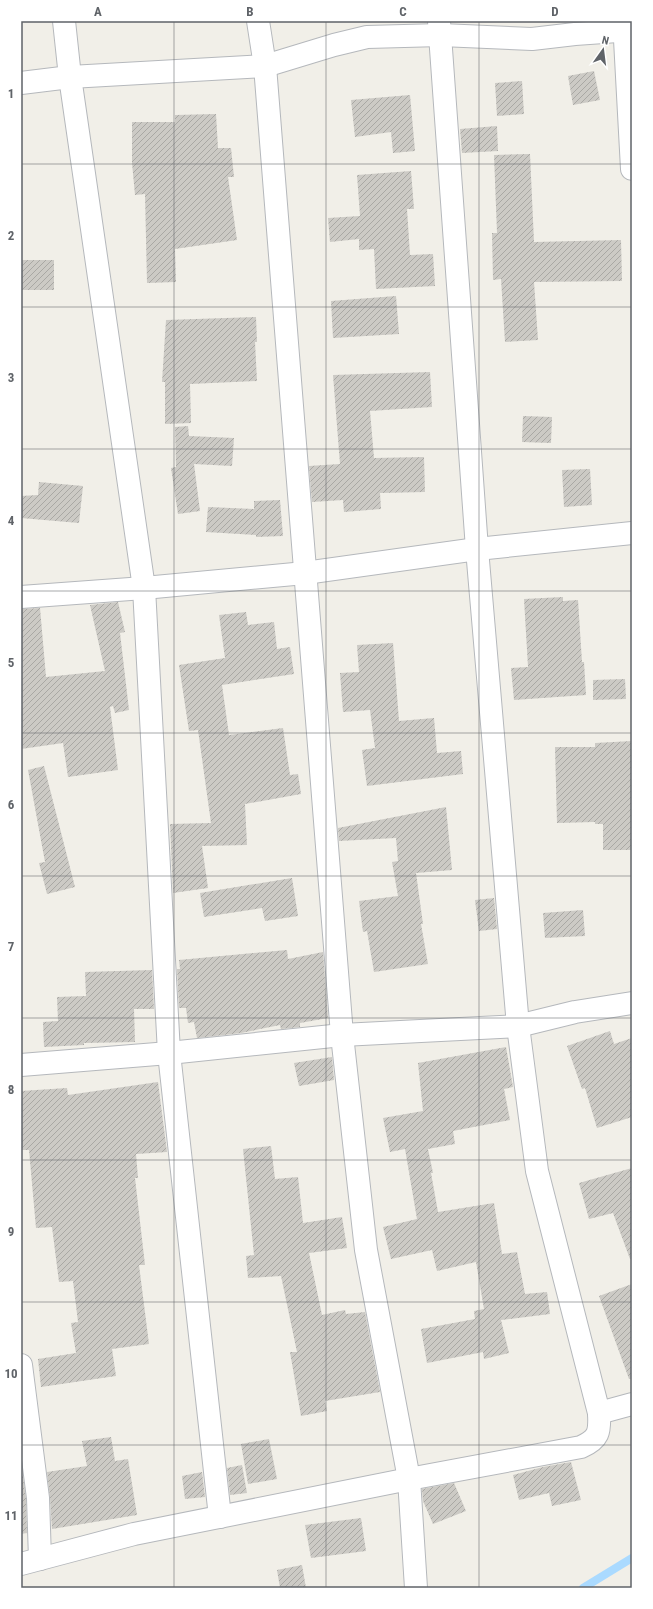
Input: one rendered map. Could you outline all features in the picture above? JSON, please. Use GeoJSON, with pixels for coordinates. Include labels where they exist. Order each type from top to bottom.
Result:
{"type":"FeatureCollection","features":[{"type":"Feature","properties":{"kind":"street"},"geometry":{"type":"LineString","coordinates":[[64,21],[70,78],[144,588],[169,1053],[220,1517]]}},
{"type":"Feature","properties":{"kind":"street"},"geometry":{"type":"LineString","coordinates":[[258,21],[264,66],[342,1034],[366,1250],[409,1479],[416,1588]]}},
{"type":"Feature","properties":{"kind":"street"},"geometry":{"type":"LineString","coordinates":[[21,83],[70,78],[264,66],[334,45],[367,37],[440,28],[532,39],[627,27],[632,169]]}},
{"type":"Feature","properties":{"kind":"street"},"geometry":{"type":"LineString","coordinates":[[21,1365],[38,1498],[31,1561],[134,1534],[409,1479],[581,1447],[590,1443],[597,1436],[600,1425],[599,1413],[537,1171],[518,1026],[477,549],[440,28]]}},
{"type":"Feature","properties":{"kind":"street"},"geometry":{"type":"LineString","coordinates":[[21,597],[144,588],[305,573],[477,549],[632,533]]}},
{"type":"Feature","properties":{"kind":"street"},"geometry":{"type":"LineString","coordinates":[[21,1065],[169,1053],[342,1034],[518,1026],[575,1012],[632,1003]]}},
{"type":"Feature","properties":{"kind":"street"},"geometry":{"type":"LineString","coordinates":[[599,1413],[632,1404]]}},
{"type":"Feature","properties":{"kind":"building"},"geometry":{"type":"Polygon","coordinates":[[[594,71],[600,100],[573,105],[568,76],[594,71]]]}},
{"type":"Feature","properties":{"kind":"building"},"geometry":{"type":"Polygon","coordinates":[[[522,81],[524,114],[497,116],[495,83],[522,81]]]}},
{"type":"Feature","properties":{"kind":"building"},"geometry":{"type":"Polygon","coordinates":[[[410,95],[415,151],[393,153],[391,132],[355,137],[351,100],[410,95]]]}},
{"type":"Feature","properties":{"kind":"building"},"geometry":{"type":"Polygon","coordinates":[[[216,114],[218,148],[231,148],[234,177],[228,177],[237,240],[175,249],[176,282],[147,283],[145,194],[135,195],[132,163],[132,122],[175,122],[175,115],[216,114]]]}},
{"type":"Feature","properties":{"kind":"building"},"geometry":{"type":"Polygon","coordinates":[[[497,126],[498,151],[462,153],[460,129],[497,126]]]}},
{"type":"Feature","properties":{"kind":"building"},"geometry":{"type":"Polygon","coordinates":[[[530,154],[534,242],[621,240],[622,281],[534,282],[538,340],[505,342],[501,279],[493,280],[492,233],[497,233],[494,155],[530,154]]]}},
{"type":"Feature","properties":{"kind":"building"},"geometry":{"type":"Polygon","coordinates":[[[411,171],[414,209],[407,209],[410,255],[433,254],[435,286],[376,289],[374,249],[359,250],[359,239],[330,242],[328,218],[360,216],[357,175],[411,171]]]}},
{"type":"Feature","properties":{"kind":"building"},"geometry":{"type":"Polygon","coordinates":[[[21,260],[54,260],[54,290],[21,290],[21,260]]]}},
{"type":"Feature","properties":{"kind":"building"},"geometry":{"type":"Polygon","coordinates":[[[396,296],[399,334],[333,338],[331,301],[396,296]]]}},
{"type":"Feature","properties":{"kind":"building"},"geometry":{"type":"Polygon","coordinates":[[[256,317],[257,342],[255,342],[257,381],[190,384],[191,423],[165,424],[165,382],[162,382],[166,320],[256,317]]]}},
{"type":"Feature","properties":{"kind":"building"},"geometry":{"type":"Polygon","coordinates":[[[430,372],[432,407],[370,411],[374,458],[424,457],[425,492],[380,493],[381,509],[344,512],[343,500],[312,502],[309,466],[340,464],[333,375],[430,372]]]}},
{"type":"Feature","properties":{"kind":"building"},"geometry":{"type":"Polygon","coordinates":[[[523,416],[552,417],[551,443],[522,442],[523,416]]]}},
{"type":"Feature","properties":{"kind":"building"},"geometry":{"type":"Polygon","coordinates":[[[188,426],[189,436],[234,438],[232,466],[194,464],[200,511],[178,514],[171,468],[176,467],[175,427],[188,426]]]}},
{"type":"Feature","properties":{"kind":"building"},"geometry":{"type":"Polygon","coordinates":[[[590,469],[592,505],[564,507],[562,470],[590,469]]]}},
{"type":"Feature","properties":{"kind":"building"},"geometry":{"type":"Polygon","coordinates":[[[39,482],[83,486],[79,523],[21,518],[21,496],[38,495],[39,482]]]}},
{"type":"Feature","properties":{"kind":"building"},"geometry":{"type":"Polygon","coordinates":[[[280,500],[283,536],[256,537],[256,535],[206,532],[208,507],[254,509],[254,501],[280,500]]]}},
{"type":"Feature","properties":{"kind":"building"},"geometry":{"type":"Polygon","coordinates":[[[563,597],[563,601],[578,600],[582,662],[584,662],[586,695],[514,700],[511,668],[528,667],[524,599],[563,597]]]}},
{"type":"Feature","properties":{"kind":"building"},"geometry":{"type":"Polygon","coordinates":[[[118,602],[125,632],[120,633],[129,710],[115,713],[113,706],[110,707],[118,770],[68,777],[63,743],[21,749],[21,609],[40,608],[46,677],[105,671],[90,605],[118,602]]]}},
{"type":"Feature","properties":{"kind":"building"},"geometry":{"type":"Polygon","coordinates":[[[246,612],[248,625],[274,622],[277,649],[290,647],[294,674],[222,685],[229,735],[283,728],[290,775],[298,774],[301,794],[245,804],[247,845],[202,846],[208,888],[173,893],[170,824],[211,823],[198,730],[189,731],[179,665],[225,658],[219,615],[246,612]]]}},
{"type":"Feature","properties":{"kind":"building"},"geometry":{"type":"Polygon","coordinates":[[[393,643],[399,721],[434,718],[437,753],[461,751],[463,774],[367,786],[362,750],[375,748],[370,710],[343,712],[340,673],[359,672],[357,645],[393,643]]]}},
{"type":"Feature","properties":{"kind":"building"},"geometry":{"type":"Polygon","coordinates":[[[625,679],[626,699],[593,700],[593,680],[625,679]]]}},
{"type":"Feature","properties":{"kind":"building"},"geometry":{"type":"Polygon","coordinates":[[[632,741],[632,850],[603,850],[603,824],[595,824],[595,822],[557,823],[555,747],[595,747],[595,743],[632,741]]]}},
{"type":"Feature","properties":{"kind":"building"},"geometry":{"type":"Polygon","coordinates":[[[44,766],[75,887],[47,894],[39,863],[45,862],[28,770],[44,766]]]}},
{"type":"Feature","properties":{"kind":"building"},"geometry":{"type":"Polygon","coordinates":[[[446,807],[452,870],[416,873],[423,924],[421,924],[428,964],[374,972],[367,931],[363,932],[359,901],[398,896],[392,862],[398,861],[396,838],[339,841],[338,828],[446,807]]]}},
{"type":"Feature","properties":{"kind":"building"},"geometry":{"type":"Polygon","coordinates":[[[292,878],[298,916],[265,921],[262,908],[204,917],[200,893],[292,878]]]}},
{"type":"Feature","properties":{"kind":"building"},"geometry":{"type":"Polygon","coordinates":[[[494,898],[497,929],[479,931],[475,900],[494,898]]]}},
{"type":"Feature","properties":{"kind":"building"},"geometry":{"type":"Polygon","coordinates":[[[583,910],[585,936],[545,938],[543,913],[583,910]]]}},
{"type":"Feature","properties":{"kind":"building"},"geometry":{"type":"Polygon","coordinates":[[[287,950],[288,959],[323,952],[328,1018],[300,1023],[300,1027],[281,1029],[280,1025],[241,1033],[197,1038],[194,1022],[188,1023],[186,1008],[179,1008],[177,969],[180,969],[179,960],[287,950]]]}},
{"type":"Feature","properties":{"kind":"building"},"geometry":{"type":"Polygon","coordinates":[[[152,970],[154,1009],[134,1009],[135,1042],[84,1043],[84,1045],[44,1047],[43,1022],[58,1021],[57,997],[86,996],[85,972],[152,970]]]}},
{"type":"Feature","properties":{"kind":"building"},"geometry":{"type":"Polygon","coordinates":[[[610,1031],[614,1044],[632,1038],[632,1117],[597,1128],[585,1088],[582,1089],[567,1046],[610,1031]]]}},
{"type":"Feature","properties":{"kind":"building"},"geometry":{"type":"Polygon","coordinates":[[[506,1047],[513,1087],[504,1089],[510,1120],[453,1131],[455,1144],[428,1149],[433,1173],[431,1173],[438,1212],[494,1203],[502,1254],[517,1252],[525,1294],[547,1292],[550,1314],[501,1320],[509,1353],[484,1359],[483,1352],[427,1363],[421,1329],[475,1319],[474,1311],[484,1309],[476,1262],[437,1271],[432,1250],[391,1259],[383,1227],[417,1219],[405,1149],[390,1152],[383,1118],[423,1111],[418,1063],[506,1047]]]}},
{"type":"Feature","properties":{"kind":"building"},"geometry":{"type":"Polygon","coordinates":[[[332,1057],[334,1080],[299,1086],[294,1063],[332,1057]]]}},
{"type":"Feature","properties":{"kind":"building"},"geometry":{"type":"Polygon","coordinates":[[[158,1082],[167,1152],[136,1154],[138,1178],[135,1178],[145,1265],[139,1265],[149,1344],[112,1349],[116,1376],[41,1387],[38,1359],[76,1353],[71,1323],[78,1322],[73,1281],[59,1282],[52,1227],[36,1228],[29,1150],[22,1150],[21,1091],[67,1088],[68,1095],[158,1082]]]}},
{"type":"Feature","properties":{"kind":"building"},"geometry":{"type":"Polygon","coordinates":[[[271,1146],[275,1179],[298,1177],[303,1223],[342,1217],[347,1248],[309,1253],[322,1315],[345,1310],[346,1314],[365,1312],[380,1392],[325,1401],[327,1411],[301,1416],[290,1352],[297,1352],[281,1276],[248,1278],[246,1256],[254,1255],[243,1149],[271,1146]]]}},
{"type":"Feature","properties":{"kind":"building"},"geometry":{"type":"Polygon","coordinates":[[[632,1168],[632,1259],[630,1259],[613,1213],[589,1219],[579,1183],[632,1168]]]}},
{"type":"Feature","properties":{"kind":"building"},"geometry":{"type":"Polygon","coordinates":[[[632,1284],[632,1379],[629,1379],[599,1296],[632,1284]]]}},
{"type":"Feature","properties":{"kind":"building"},"geometry":{"type":"Polygon","coordinates":[[[111,1437],[115,1461],[128,1459],[137,1515],[52,1529],[47,1472],[87,1466],[82,1441],[111,1437]]]}},
{"type":"Feature","properties":{"kind":"building"},"geometry":{"type":"Polygon","coordinates":[[[269,1439],[277,1479],[248,1484],[241,1444],[269,1439]]]}},
{"type":"Feature","properties":{"kind":"building"},"geometry":{"type":"Polygon","coordinates":[[[571,1462],[581,1500],[552,1506],[549,1493],[519,1500],[513,1475],[543,1467],[571,1462]]]}},
{"type":"Feature","properties":{"kind":"building"},"geometry":{"type":"Polygon","coordinates":[[[242,1465],[247,1493],[230,1495],[227,1468],[242,1465]]]}},
{"type":"Feature","properties":{"kind":"building"},"geometry":{"type":"Polygon","coordinates":[[[202,1472],[205,1497],[185,1499],[182,1476],[202,1472]]]}},
{"type":"Feature","properties":{"kind":"building"},"geometry":{"type":"Polygon","coordinates":[[[21,1476],[23,1476],[26,1499],[27,1533],[21,1534],[21,1476]]]}},
{"type":"Feature","properties":{"kind":"building"},"geometry":{"type":"Polygon","coordinates":[[[454,1483],[466,1511],[433,1524],[423,1501],[422,1489],[454,1483]]]}},
{"type":"Feature","properties":{"kind":"building"},"geometry":{"type":"Polygon","coordinates":[[[361,1518],[366,1551],[311,1558],[305,1525],[361,1518]]]}},
{"type":"Feature","properties":{"kind":"building"},"geometry":{"type":"Polygon","coordinates":[[[302,1565],[306,1588],[280,1588],[277,1570],[302,1565]]]}},
{"type":"Feature","properties":{"kind":"waterway"},"geometry":{"type":"LineString","coordinates":[[583,1588],[632,1558]]}}]}
